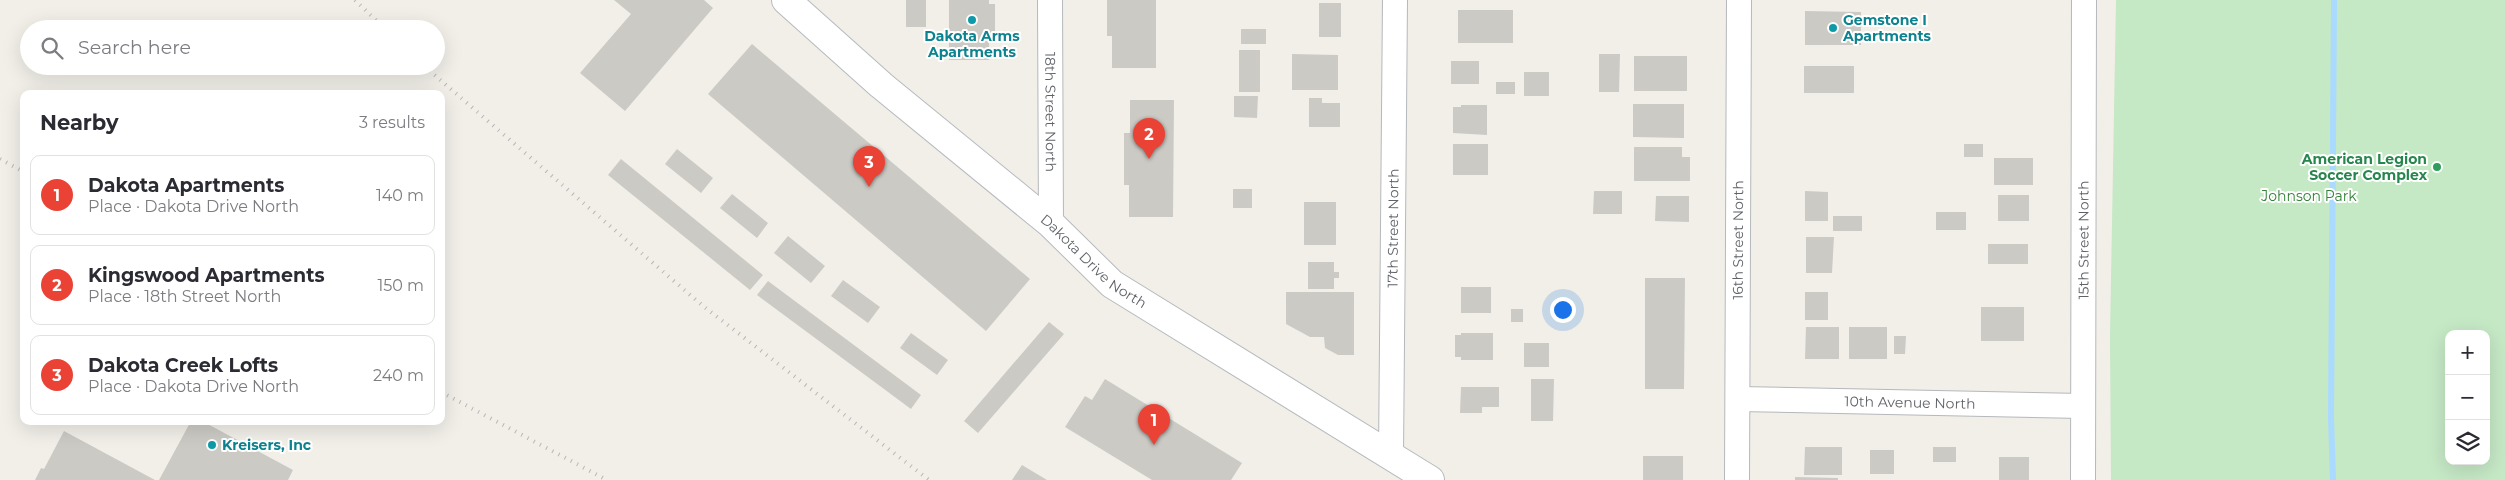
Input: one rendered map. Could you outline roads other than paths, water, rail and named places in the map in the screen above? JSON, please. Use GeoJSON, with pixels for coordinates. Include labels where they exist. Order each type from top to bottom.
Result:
{"type":"FeatureCollection","features":[{"type":"Feature","properties":{"kind":"street","name":"Dakota Drive North"},"geometry":{"type":"LineString","coordinates":[[786,0],[881,85],[1051,224],[1112,284],[1430,480]]}},
{"type":"Feature","properties":{"kind":"street","name":"18th Street North"},"geometry":{"type":"LineString","coordinates":[[1050,0],[1051,224]]}},
{"type":"Feature","properties":{"kind":"street","name":"17th Street North"},"geometry":{"type":"LineString","coordinates":[[1391,456],[1395,0]]}},
{"type":"Feature","properties":{"kind":"street","name":"16th Street North"},"geometry":{"type":"LineString","coordinates":[[1738,480],[1739,0]]}},
{"type":"Feature","properties":{"kind":"street","name":"15th Street North"},"geometry":{"type":"LineString","coordinates":[[2083,480],[2084,0]]}},
{"type":"Feature","properties":{"kind":"street","name":"10th Avenue North"},"geometry":{"type":"LineString","coordinates":[[1738,399],[2083,406]]}},
{"type":"Feature","properties":{"kind":"waterway"},"geometry":{"type":"LineString","coordinates":[[2333,480],[2331,417],[2334,0]]}},
{"type":"Feature","properties":{"kind":"railway"},"geometry":{"type":"LineString","coordinates":[[355,0],[376,20]]}},
{"type":"Feature","properties":{"kind":"railway"},"geometry":{"type":"LineString","coordinates":[[434,75],[703,306],[929,480]]}},
{"type":"Feature","properties":{"kind":"railway"},"geometry":{"type":"LineString","coordinates":[[0,159],[20,170]]}},
{"type":"Feature","properties":{"kind":"railway"},"geometry":{"type":"LineString","coordinates":[[445,394],[607,480]]}},
{"type":"Feature","properties":{"kind":"place","name":"Dakota Arms Apartments"},"geometry":{"type":"Point","coordinates":[972,20]}},
{"type":"Feature","properties":{"kind":"place","name":"Gemstone I Apartments"},"geometry":{"type":"Point","coordinates":[1833,28]}},
{"type":"Feature","properties":{"kind":"place","name":"Kingswood Apartments"},"geometry":{"type":"Point","coordinates":[1149,159]}},
{"type":"Feature","properties":{"kind":"place","name":"American Legion Soccer Complex"},"geometry":{"type":"Point","coordinates":[2437,167]}},
{"type":"Feature","properties":{"kind":"place","name":"Dakota Creek Lofts"},"geometry":{"type":"Point","coordinates":[869,187]}},
{"type":"Feature","properties":{"kind":"place","name":"Kreisers, Inc"},"geometry":{"type":"Point","coordinates":[212,445]}},
{"type":"Feature","properties":{"kind":"place","name":"Dakota Apartments"},"geometry":{"type":"Point","coordinates":[1154,445]}},
{"type":"Feature","properties":{"kind":"park label","name":"Johnson Park"},"geometry":{"type":"Point","coordinates":[2309,196]}}]}
